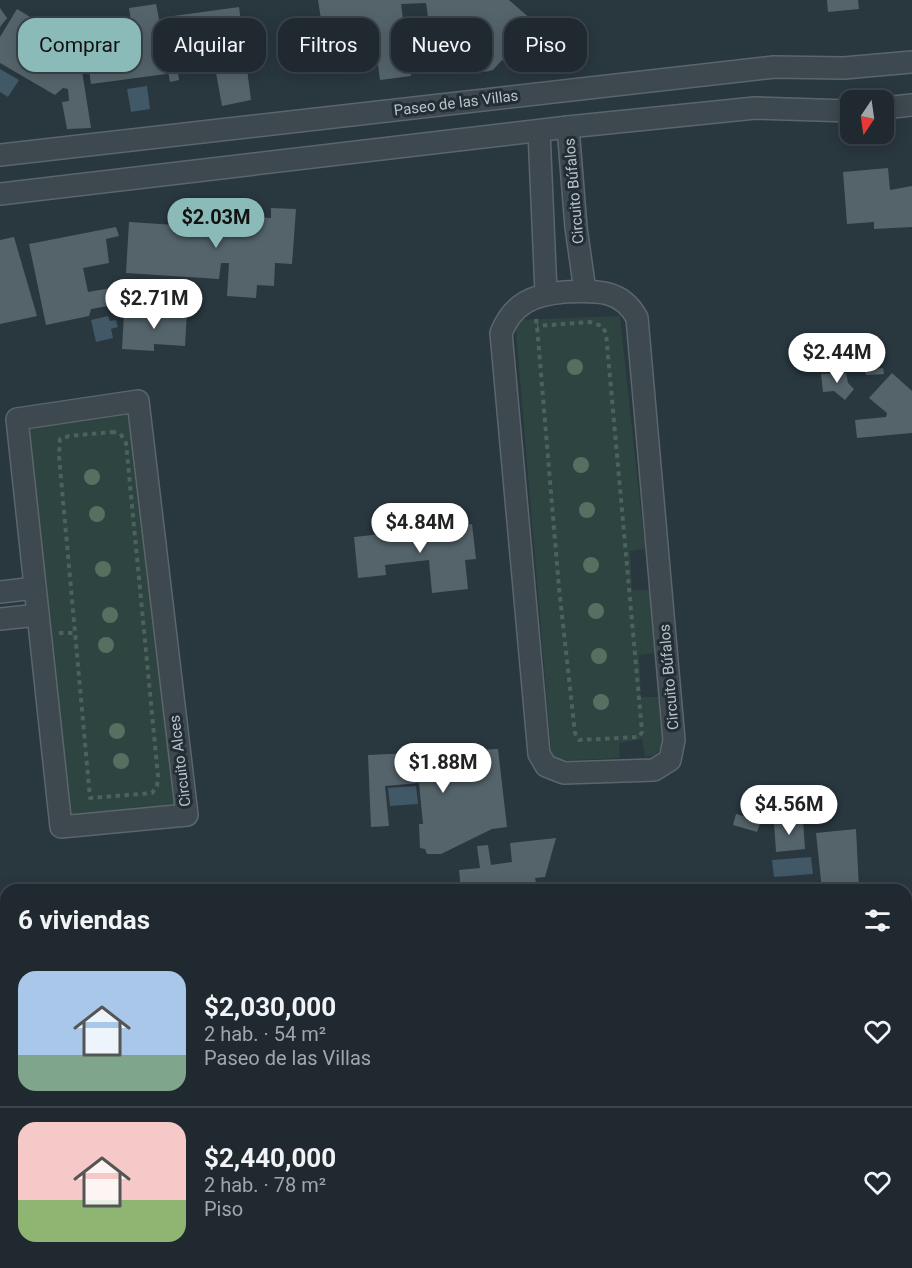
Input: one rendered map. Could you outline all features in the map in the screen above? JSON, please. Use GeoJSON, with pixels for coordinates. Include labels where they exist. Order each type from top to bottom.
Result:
{"type":"FeatureCollection","features":[{"type":"Feature","properties":{"kind":"street","name":"Paseo de las Villas"},"geometry":{"type":"LineString","coordinates":[[0,155],[774,67],[844,68],[912,62]]}},
{"type":"Feature","properties":{"kind":"street"},"geometry":{"type":"LineString","coordinates":[[894,107],[912,105]]}},
{"type":"Feature","properties":{"kind":"street"},"geometry":{"type":"LineString","coordinates":[[0,194],[568,127],[755,108],[840,111]]}},
{"type":"Feature","properties":{"kind":"street","name":"Circuito Búfalos"},"geometry":{"type":"LineString","coordinates":[[568,127],[576,227],[585,291]]}},
{"type":"Feature","properties":{"kind":"street","name":"Circuito Búfalos"},"geometry":{"type":"LineString","coordinates":[[539,131],[543,230],[540,295]]}},
{"type":"Feature","properties":{"kind":"street"},"geometry":{"type":"LineString","coordinates":[[543,230],[576,227]]}},
{"type":"Feature","properties":{"kind":"street","name":"Circuito Búfalos"},"geometry":{"type":"LineString","coordinates":[[585,291],[606,292],[630,305],[637,318],[674,740],[670,760],[654,770],[564,773],[546,766],[539,753],[501,333],[512,312],[525,300],[540,295],[585,291]]}},
{"type":"Feature","properties":{"kind":"street","name":"Circuito Alces"},"geometry":{"type":"LineString","coordinates":[[138,401],[187,815],[61,827],[38,615],[17,419],[138,401]]}},
{"type":"Feature","properties":{"kind":"street"},"geometry":{"type":"LineString","coordinates":[[0,592],[35,588]]}},
{"type":"Feature","properties":{"kind":"street"},"geometry":{"type":"LineString","coordinates":[[0,619],[38,615]]}},
{"type":"Feature","properties":{"kind":"path"},"geometry":{"type":"LineString","coordinates":[[537,327],[590,322],[602,326],[606,333],[637,669],[642,732],[639,737],[596,741],[579,740],[575,733],[559,588],[537,327],[540,295]]}},
{"type":"Feature","properties":{"kind":"path"},"geometry":{"type":"LineString","coordinates":[[112,432],[120,433],[126,443],[158,776],[157,786],[152,793],[90,798],[90,791],[59,456],[60,439],[112,432]]}},
{"type":"Feature","properties":{"kind":"green space"},"geometry":{"type":"Polygon","coordinates":[[[620,316],[645,549],[630,551],[632,590],[652,590],[656,653],[639,655],[641,697],[658,697],[663,746],[655,755],[645,757],[642,739],[619,743],[620,758],[552,761],[515,320],[620,316]]]}},
{"type":"Feature","properties":{"kind":"green space"},"geometry":{"type":"Polygon","coordinates":[[[133,408],[178,809],[65,820],[26,422],[133,408]]]}},
{"type":"Feature","properties":{"kind":"water"},"geometry":{"type":"Polygon","coordinates":[[[0,69],[19,80],[8,97],[0,92],[0,69]]]}},
{"type":"Feature","properties":{"kind":"water"},"geometry":{"type":"Polygon","coordinates":[[[147,86],[150,109],[131,112],[127,89],[147,86]]]}},
{"type":"Feature","properties":{"kind":"water"},"geometry":{"type":"Polygon","coordinates":[[[159,293],[186,295],[185,311],[157,308],[159,293]]]}},
{"type":"Feature","properties":{"kind":"water"},"geometry":{"type":"Polygon","coordinates":[[[108,316],[110,321],[116,320],[118,327],[111,329],[113,338],[96,342],[91,320],[108,316]]]}},
{"type":"Feature","properties":{"kind":"water"},"geometry":{"type":"Polygon","coordinates":[[[416,786],[418,804],[390,806],[388,788],[416,786]]]}},
{"type":"Feature","properties":{"kind":"water"},"geometry":{"type":"Polygon","coordinates":[[[811,857],[813,874],[774,877],[772,860],[811,857]]]}},
{"type":"Feature","properties":{"kind":"building"},"geometry":{"type":"Polygon","coordinates":[[[318,0],[509,0],[530,18],[504,18],[504,62],[502,60],[492,70],[492,18],[428,18],[426,3],[401,4],[403,18],[391,18],[391,72],[410,72],[411,76],[380,80],[379,18],[321,18],[318,0]]]}},
{"type":"Feature","properties":{"kind":"building"},"geometry":{"type":"Polygon","coordinates":[[[827,0],[858,0],[859,9],[828,12],[827,0]]]}},
{"type":"Feature","properties":{"kind":"building"},"geometry":{"type":"Polygon","coordinates":[[[156,4],[159,18],[153,18],[153,72],[166,72],[166,74],[91,84],[89,72],[141,72],[141,18],[131,18],[129,8],[156,4]]]}},
{"type":"Feature","properties":{"kind":"building"},"geometry":{"type":"Polygon","coordinates":[[[239,7],[240,18],[166,17],[239,7]]]}},
{"type":"Feature","properties":{"kind":"building"},"geometry":{"type":"Polygon","coordinates":[[[0,8],[7,18],[0,27],[0,8]]]}},
{"type":"Feature","properties":{"kind":"building"},"geometry":{"type":"Polygon","coordinates":[[[17,9],[32,18],[18,18],[18,72],[82,72],[91,128],[67,129],[62,102],[69,101],[68,89],[63,88],[55,95],[0,63],[0,37],[17,9]]]}},
{"type":"Feature","properties":{"kind":"building"},"geometry":{"type":"Polygon","coordinates":[[[168,72],[184,72],[178,73],[179,80],[170,82],[168,72]]]}},
{"type":"Feature","properties":{"kind":"building"},"geometry":{"type":"Polygon","coordinates":[[[216,72],[247,72],[251,100],[222,106],[216,72]]]}},
{"type":"Feature","properties":{"kind":"building"},"geometry":{"type":"Polygon","coordinates":[[[888,168],[890,190],[912,186],[912,227],[874,229],[874,222],[847,224],[843,172],[888,168]]]}},
{"type":"Feature","properties":{"kind":"building"},"geometry":{"type":"Polygon","coordinates":[[[271,208],[296,209],[292,264],[275,263],[274,286],[257,285],[256,298],[227,296],[229,263],[221,263],[219,279],[126,273],[129,222],[191,226],[192,216],[196,213],[271,218],[271,208]]]}},
{"type":"Feature","properties":{"kind":"building"},"geometry":{"type":"Polygon","coordinates":[[[116,227],[119,236],[106,239],[109,263],[83,268],[88,292],[111,288],[114,305],[91,309],[89,316],[46,325],[29,244],[116,227]]]}},
{"type":"Feature","properties":{"kind":"building"},"geometry":{"type":"Polygon","coordinates":[[[14,237],[37,316],[0,324],[0,240],[14,237]]]}},
{"type":"Feature","properties":{"kind":"building"},"geometry":{"type":"Polygon","coordinates":[[[154,310],[187,312],[185,346],[154,344],[154,351],[122,349],[124,313],[154,315],[154,310]]]}},
{"type":"Feature","properties":{"kind":"building"},"geometry":{"type":"Polygon","coordinates":[[[883,368],[884,374],[866,375],[865,370],[883,368]]]}},
{"type":"Feature","properties":{"kind":"building"},"geometry":{"type":"Polygon","coordinates":[[[846,373],[848,383],[854,389],[845,400],[834,391],[823,392],[821,374],[846,373]]]}},
{"type":"Feature","properties":{"kind":"building"},"geometry":{"type":"Polygon","coordinates":[[[892,373],[912,391],[912,433],[857,438],[855,420],[886,417],[887,413],[869,398],[892,373]]]}},
{"type":"Feature","properties":{"kind":"building"},"geometry":{"type":"Polygon","coordinates":[[[472,524],[476,559],[465,560],[468,589],[432,593],[429,560],[385,565],[386,575],[358,578],[354,537],[472,524]]]}},
{"type":"Feature","properties":{"kind":"building"},"geometry":{"type":"Polygon","coordinates":[[[498,749],[507,827],[492,829],[441,854],[427,854],[425,849],[420,848],[419,824],[423,824],[419,783],[385,786],[389,826],[371,827],[368,755],[498,749]]]}},
{"type":"Feature","properties":{"kind":"building"},"geometry":{"type":"Polygon","coordinates":[[[786,807],[800,810],[798,817],[783,819],[786,807]]]}},
{"type":"Feature","properties":{"kind":"building"},"geometry":{"type":"Polygon","coordinates":[[[736,814],[761,821],[757,832],[733,825],[736,814]]]}},
{"type":"Feature","properties":{"kind":"building"},"geometry":{"type":"Polygon","coordinates":[[[803,820],[805,849],[776,852],[774,822],[803,820]]]}},
{"type":"Feature","properties":{"kind":"building"},"geometry":{"type":"Polygon","coordinates":[[[856,829],[859,884],[821,884],[816,833],[856,829]]]}},
{"type":"Feature","properties":{"kind":"building"},"geometry":{"type":"Polygon","coordinates":[[[556,838],[545,877],[535,878],[536,883],[527,884],[460,884],[459,870],[480,868],[477,846],[488,845],[491,865],[512,862],[510,843],[556,838]]]}}]}
